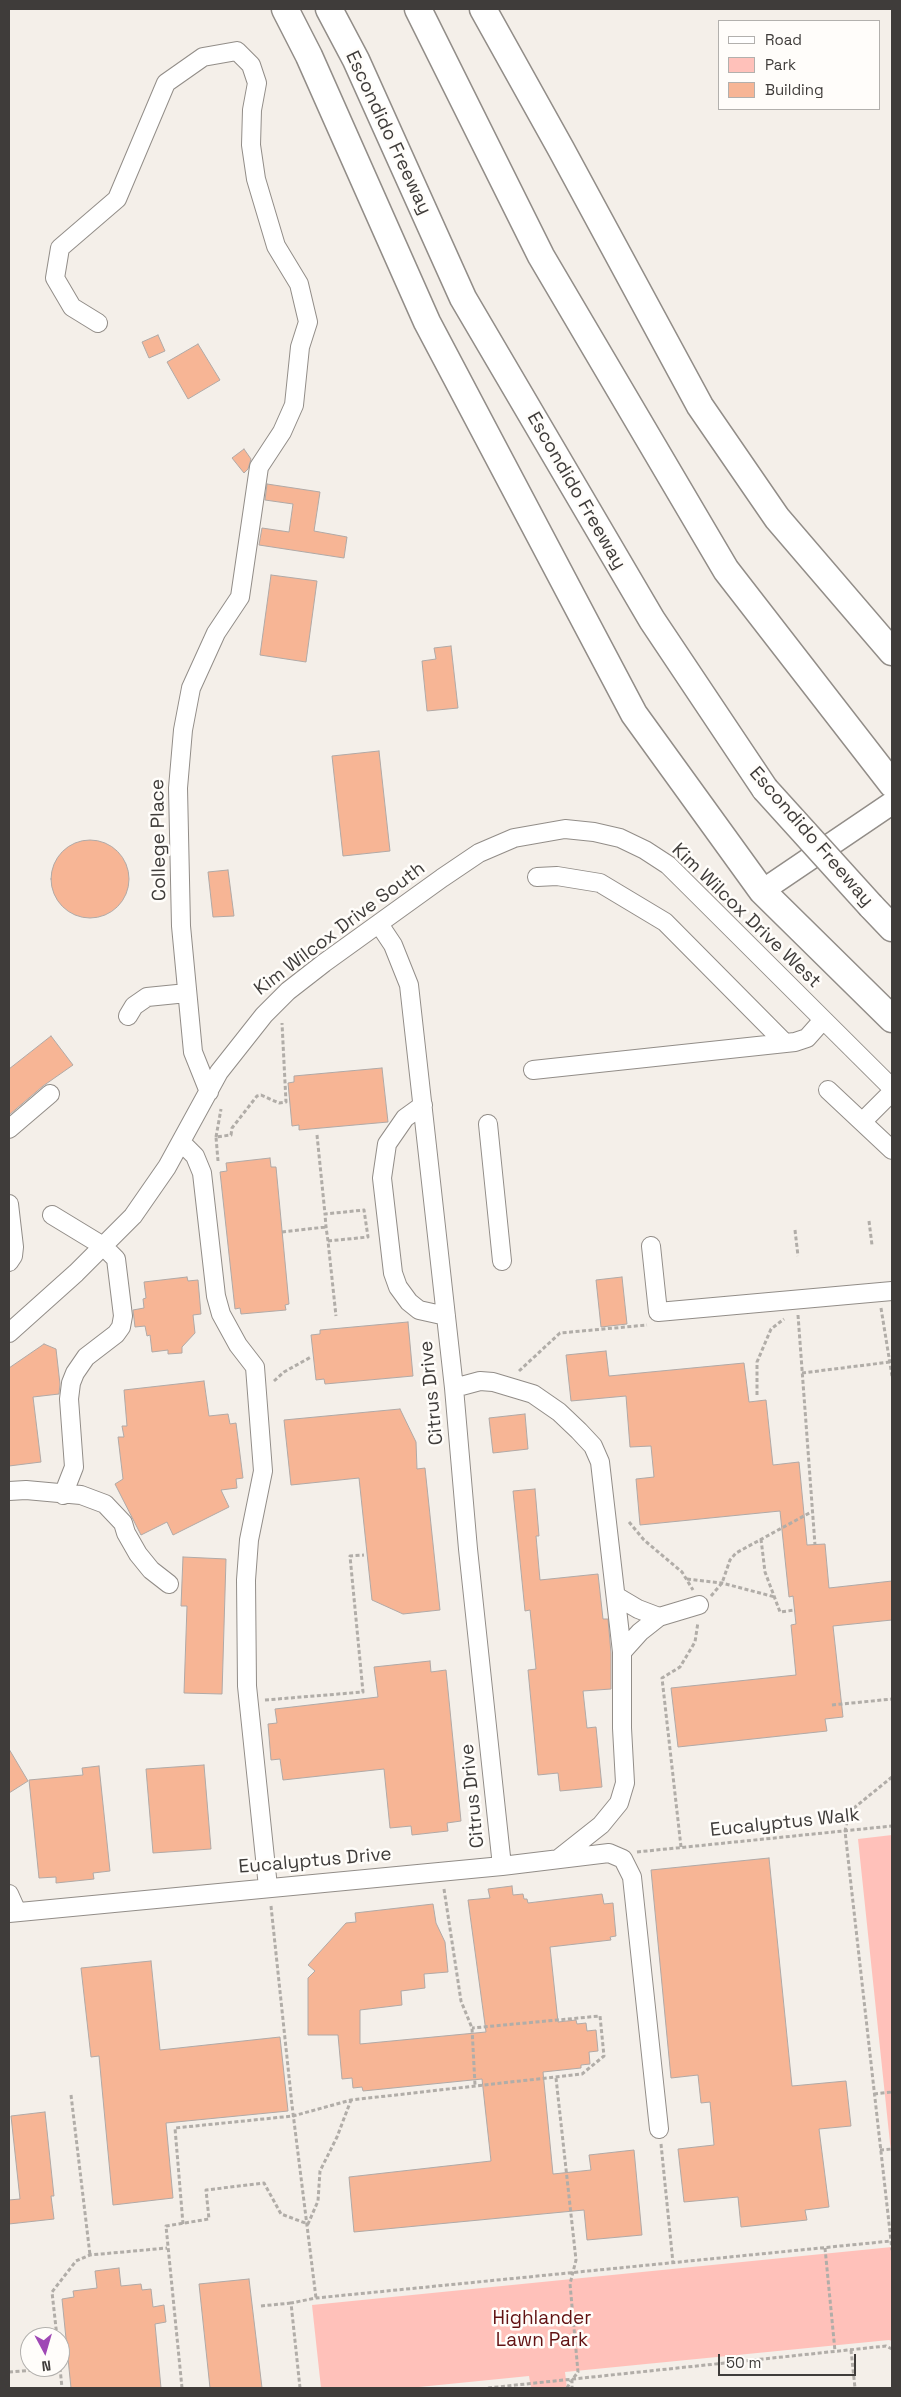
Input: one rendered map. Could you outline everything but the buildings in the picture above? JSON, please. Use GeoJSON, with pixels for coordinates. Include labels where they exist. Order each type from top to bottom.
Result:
{"type":"FeatureCollection","features":[{"type":"Feature","properties":{"kind":"highway"},"geometry":{"type":"LineString","coordinates":[[285,9],[309,56],[427,322],[634,714],[762,891],[892,1019]]}},
{"type":"Feature","properties":{"kind":"highway","name":"Escondido Freeway"},"geometry":{"type":"LineString","coordinates":[[329,9],[356,60],[463,298],[652,620],[765,789],[892,928]]}},
{"type":"Feature","properties":{"kind":"highway"},"geometry":{"type":"LineString","coordinates":[[418,9],[542,256],[726,570],[892,784]]}},
{"type":"Feature","properties":{"kind":"highway"},"geometry":{"type":"LineString","coordinates":[[483,9],[700,406],[777,518],[892,652]]}},
{"type":"Feature","properties":{"kind":"main road"},"geometry":{"type":"LineString","coordinates":[[762,891],[892,803]]}},
{"type":"Feature","properties":{"kind":"street","name":"College Place"},"geometry":{"type":"LineString","coordinates":[[98,323],[72,307],[55,278],[60,248],[118,199],[166,83],[203,57],[237,50],[251,65],[257,83],[252,110],[251,145],[256,179],[276,246],[299,284],[308,322],[300,347],[294,405],[282,432],[258,467],[240,597],[216,633],[191,688],[182,730],[178,788],[181,926],[193,1052],[209,1092]]}},
{"type":"Feature","properties":{"kind":"street","name":"Kim Wilcox Drive West"},"geometry":{"type":"LineString","coordinates":[[514,838],[565,829],[594,832],[620,838],[645,850],[668,865],[892,1090]]}},
{"type":"Feature","properties":{"kind":"street","name":"Kim Wilcox Drive South"},"geometry":{"type":"LineString","coordinates":[[9,1333],[133,1216],[151,1192],[181,1142],[219,1072],[264,1015],[288,991],[479,852],[514,838]]}},
{"type":"Feature","properties":{"kind":"street"},"geometry":{"type":"LineString","coordinates":[[537,877],[557,876],[600,884],[665,922],[785,1043]]}},
{"type":"Feature","properties":{"kind":"street","name":"Citrus Drive"},"geometry":{"type":"LineString","coordinates":[[379,924],[393,945],[409,985],[454,1388],[468,1548],[502,1866]]}},
{"type":"Feature","properties":{"kind":"street"},"geometry":{"type":"LineString","coordinates":[[128,1016],[134,1006],[147,997],[187,993]]}},
{"type":"Feature","properties":{"kind":"street"},"geometry":{"type":"LineString","coordinates":[[533,1070],[785,1043],[807,1038],[823,1020]]}},
{"type":"Feature","properties":{"kind":"street"},"geometry":{"type":"LineString","coordinates":[[828,1090],[864,1121],[892,1150]]}},
{"type":"Feature","properties":{"kind":"street"},"geometry":{"type":"LineString","coordinates":[[864,1121],[892,1090]]}},
{"type":"Feature","properties":{"kind":"street"},"geometry":{"type":"LineString","coordinates":[[9,1129],[50,1094]]}},
{"type":"Feature","properties":{"kind":"street"},"geometry":{"type":"LineString","coordinates":[[423,1105],[405,1118],[387,1144],[383,1162],[383,1187],[393,1273],[398,1287],[409,1302],[419,1310],[446,1316]]}},
{"type":"Feature","properties":{"kind":"street"},"geometry":{"type":"LineString","coordinates":[[488,1124],[502,1261]]}},
{"type":"Feature","properties":{"kind":"street"},"geometry":{"type":"LineString","coordinates":[[181,1142],[195,1156],[202,1173],[216,1296],[221,1314],[238,1346],[255,1367],[263,1471],[249,1540],[246,1580],[248,1702],[268,1887]]}},
{"type":"Feature","properties":{"kind":"street"},"geometry":{"type":"LineString","coordinates":[[9,1204],[14,1246],[13,1256],[9,1262]]}},
{"type":"Feature","properties":{"kind":"street"},"geometry":{"type":"LineString","coordinates":[[52,1216],[103,1246],[116,1260],[123,1316],[121,1328],[86,1357],[70,1383],[69,1399],[74,1467],[63,1495]]}},
{"type":"Feature","properties":{"kind":"street"},"geometry":{"type":"LineString","coordinates":[[651,1246],[658,1312],[885,1292]]}},
{"type":"Feature","properties":{"kind":"street"},"geometry":{"type":"LineString","coordinates":[[454,1388],[480,1381],[509,1386],[533,1394],[559,1412],[593,1446],[600,1462],[622,1652],[622,1728],[625,1784],[619,1803],[602,1825],[558,1859]]}},
{"type":"Feature","properties":{"kind":"street"},"geometry":{"type":"LineString","coordinates":[[9,1491],[26,1490],[63,1495],[81,1495],[105,1504],[123,1523],[126,1533],[138,1554],[150,1570],[170,1584]]}},
{"type":"Feature","properties":{"kind":"street"},"geometry":{"type":"LineString","coordinates":[[616,1596],[638,1609],[659,1617]]}},
{"type":"Feature","properties":{"kind":"street"},"geometry":{"type":"LineString","coordinates":[[622,1652],[640,1632],[659,1617],[699,1605]]}},
{"type":"Feature","properties":{"kind":"street","name":"Eucalyptus Drive"},"geometry":{"type":"LineString","coordinates":[[13,1912],[502,1866],[609,1853],[623,1859]]}},
{"type":"Feature","properties":{"kind":"street"},"geometry":{"type":"LineString","coordinates":[[623,1859],[632,1877],[659,2129]]}},
{"type":"Feature","properties":{"kind":"street"},"geometry":{"type":"LineString","coordinates":[[9,1894],[13,1912]]}},
{"type":"Feature","properties":{"kind":"path"},"geometry":{"type":"LineString","coordinates":[[216,1137],[231,1135],[232,1128],[257,1096],[261,1095],[279,1103],[286,1102],[282,1022],[277,1028]]}},
{"type":"Feature","properties":{"kind":"path"},"geometry":{"type":"LineString","coordinates":[[218,1163],[216,1137],[219,1116],[224,1101]]}},
{"type":"Feature","properties":{"kind":"path"},"geometry":{"type":"LineString","coordinates":[[317,1136],[336,1316]]}},
{"type":"Feature","properties":{"kind":"path"},"geometry":{"type":"LineString","coordinates":[[325,1214],[364,1210],[368,1237],[328,1241]]}},
{"type":"Feature","properties":{"kind":"path"},"geometry":{"type":"LineString","coordinates":[[869,1221],[872,1245]]}},
{"type":"Feature","properties":{"kind":"path"},"geometry":{"type":"LineString","coordinates":[[282,1232],[326,1227]]}},
{"type":"Feature","properties":{"kind":"path"},"geometry":{"type":"LineString","coordinates":[[795,1230],[798,1256]]}},
{"type":"Feature","properties":{"kind":"path"},"geometry":{"type":"LineString","coordinates":[[885,1292],[892,1376]]}},
{"type":"Feature","properties":{"kind":"path"},"geometry":{"type":"LineString","coordinates":[[757,1395],[757,1362],[771,1329],[797,1310],[814,1511],[815,1545]]}},
{"type":"Feature","properties":{"kind":"path"},"geometry":{"type":"LineString","coordinates":[[509,1386],[516,1374],[560,1333],[620,1328]]}},
{"type":"Feature","properties":{"kind":"path"},"geometry":{"type":"LineString","coordinates":[[257,1394],[284,1372],[311,1357]]}},
{"type":"Feature","properties":{"kind":"path"},"geometry":{"type":"LineString","coordinates":[[802,1373],[890,1362]]}},
{"type":"Feature","properties":{"kind":"path"},"geometry":{"type":"LineString","coordinates":[[699,1605],[717,1591],[722,1583],[730,1560],[736,1553],[814,1511]]}},
{"type":"Feature","properties":{"kind":"path"},"geometry":{"type":"LineString","coordinates":[[629,1522],[644,1540],[682,1572],[700,1609],[695,1642],[680,1667],[662,1678],[681,1847]]}},
{"type":"Feature","properties":{"kind":"path"},"geometry":{"type":"LineString","coordinates":[[760,1539],[765,1572],[780,1612],[795,1610]]}},
{"type":"Feature","properties":{"kind":"path"},"geometry":{"type":"LineString","coordinates":[[248,1702],[363,1692],[350,1556],[364,1555]]}},
{"type":"Feature","properties":{"kind":"path"},"geometry":{"type":"LineString","coordinates":[[686,1579],[722,1583],[775,1597]]}},
{"type":"Feature","properties":{"kind":"path"},"geometry":{"type":"LineString","coordinates":[[832,1705],[892,1699]]}},
{"type":"Feature","properties":{"kind":"path"},"geometry":{"type":"LineString","coordinates":[[892,1777],[849,1812],[845,1831],[892,2250]]}},
{"type":"Feature","properties":{"kind":"path","name":"Eucalyptus Walk"},"geometry":{"type":"LineString","coordinates":[[623,1859],[640,1851],[892,1826]]}},
{"type":"Feature","properties":{"kind":"path"},"geometry":{"type":"LineString","coordinates":[[444,1883],[461,2001],[472,2028],[475,2086]]}},
{"type":"Feature","properties":{"kind":"path"},"geometry":{"type":"LineString","coordinates":[[268,1887],[293,2116],[316,2298]]}},
{"type":"Feature","properties":{"kind":"path"},"geometry":{"type":"LineString","coordinates":[[184,2224],[175,2128],[293,2116],[351,2100],[582,2074],[604,2056],[600,2016],[472,2028]]}},
{"type":"Feature","properties":{"kind":"path"},"geometry":{"type":"LineString","coordinates":[[556,2078],[576,2260],[570,2284],[578,2372],[567,2388]]}},
{"type":"Feature","properties":{"kind":"path"},"geometry":{"type":"LineString","coordinates":[[874,2094],[892,2092]]}},
{"type":"Feature","properties":{"kind":"path"},"geometry":{"type":"LineString","coordinates":[[71,2095],[90,2255]]}},
{"type":"Feature","properties":{"kind":"path"},"geometry":{"type":"LineString","coordinates":[[308,2224],[318,2200],[320,2170],[337,2137],[351,2100]]}},
{"type":"Feature","properties":{"kind":"path"},"geometry":{"type":"LineString","coordinates":[[659,2129],[673,2263]]}},
{"type":"Feature","properties":{"kind":"path"},"geometry":{"type":"LineString","coordinates":[[880,2150],[892,2148]]}},
{"type":"Feature","properties":{"kind":"path"},"geometry":{"type":"LineString","coordinates":[[182,2388],[166,2226],[209,2219],[206,2190],[264,2183],[281,2214],[308,2224]]}},
{"type":"Feature","properties":{"kind":"path"},"geometry":{"type":"LineString","coordinates":[[886,2198],[892,2197]]}},
{"type":"Feature","properties":{"kind":"path"},"geometry":{"type":"LineString","coordinates":[[261,2306],[316,2298],[891,2241]]}},
{"type":"Feature","properties":{"kind":"path"},"geometry":{"type":"LineString","coordinates":[[56,2327],[52,2292],[76,2261],[90,2255],[167,2248]]}},
{"type":"Feature","properties":{"kind":"path"},"geometry":{"type":"LineString","coordinates":[[825,2248],[835,2351]]}},
{"type":"Feature","properties":{"kind":"path"},"geometry":{"type":"LineString","coordinates":[[291,2303],[300,2388]]}},
{"type":"Feature","properties":{"kind":"path"},"geometry":{"type":"LineString","coordinates":[[488,2388],[525,2387],[572,2380],[886,2346],[892,2349]]}},
{"type":"Feature","properties":{"kind":"path"},"geometry":{"type":"LineString","coordinates":[[851,2350],[855,2388]]}},
{"type":"Feature","properties":{"kind":"path"},"geometry":{"type":"LineString","coordinates":[[572,2380],[572,2388]]}},
{"type":"Feature","properties":{"kind":"green space"},"geometry":{"type":"Polygon","coordinates":[[[892,1835],[892,2162],[858,1839],[892,1835]]]}},
{"type":"Feature","properties":{"kind":"green space","name":"Highlander Lawn Park"},"geometry":{"type":"Polygon","coordinates":[[[892,2247],[892,2341],[565,2372],[567,2388],[531,2388],[529,2376],[409,2388],[321,2388],[312,2305],[892,2247]]]}}]}
